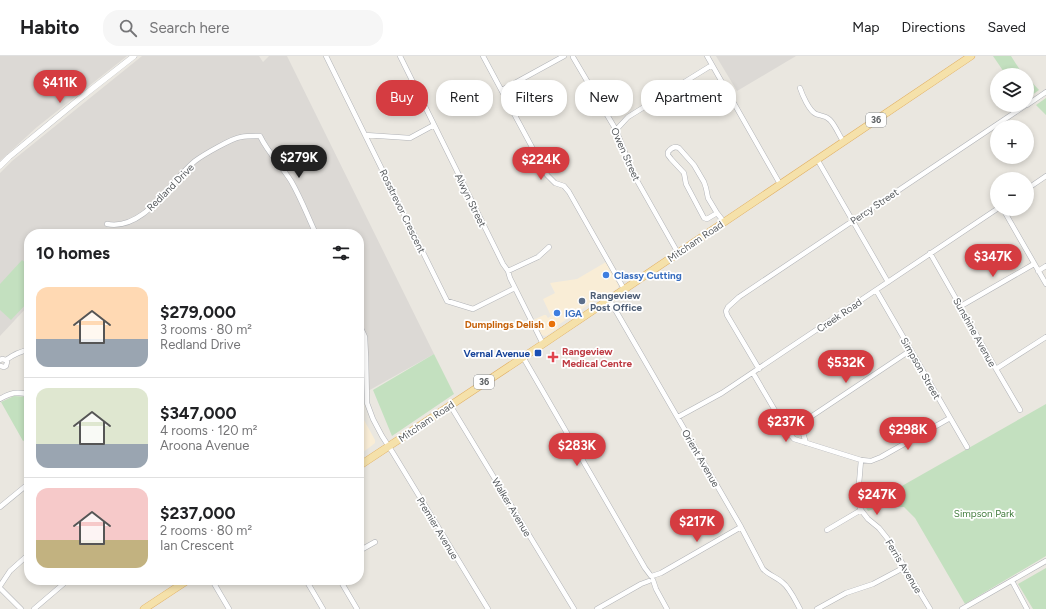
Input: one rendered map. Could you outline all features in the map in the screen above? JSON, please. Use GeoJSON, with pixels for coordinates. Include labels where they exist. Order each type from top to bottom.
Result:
{"type":"FeatureCollection","features":[{"type":"Feature","properties":{"kind":"main road","name":"Mitcham Road"},"geometry":{"type":"LineString","coordinates":[[364,463],[971,56]]}},
{"type":"Feature","properties":{"kind":"main road"},"geometry":{"type":"LineString","coordinates":[[144,609],[180,585]]}},
{"type":"Feature","properties":{"kind":"street"},"geometry":{"type":"LineString","coordinates":[[0,166],[78,100],[134,56]]}},
{"type":"Feature","properties":{"kind":"street","name":"Rosstrevor Crescent"},"geometry":{"type":"LineString","coordinates":[[326,56],[447,301],[473,309],[515,288]]}},
{"type":"Feature","properties":{"kind":"street","name":"Alwyn Street"},"geometry":{"type":"LineString","coordinates":[[400,56],[543,344]]}},
{"type":"Feature","properties":{"kind":"street"},"geometry":{"type":"LineString","coordinates":[[483,56],[501,88]]}},
{"type":"Feature","properties":{"kind":"street"},"geometry":{"type":"LineString","coordinates":[[521,80],[565,56],[570,58],[573,56]]}},
{"type":"Feature","properties":{"kind":"street","name":"Owen Street"},"geometry":{"type":"LineString","coordinates":[[573,56],[616,130],[635,177],[678,253]]}},
{"type":"Feature","properties":{"kind":"street"},"geometry":{"type":"LineString","coordinates":[[707,56],[780,184]]}},
{"type":"Feature","properties":{"kind":"street"},"geometry":{"type":"LineString","coordinates":[[616,130],[628,117],[712,65]]}},
{"type":"Feature","properties":{"kind":"street"},"geometry":{"type":"LineString","coordinates":[[800,88],[812,110],[816,114],[830,119],[843,141]]}},
{"type":"Feature","properties":{"kind":"street","name":"Percy Street"},"geometry":{"type":"LineString","coordinates":[[1034,100],[1046,92]]}},
{"type":"Feature","properties":{"kind":"street","name":"Percy Street"},"geometry":{"type":"LineString","coordinates":[[759,369],[726,311],[728,307],[739,297],[1016,112]]}},
{"type":"Feature","properties":{"kind":"street"},"geometry":{"type":"LineString","coordinates":[[516,116],[547,175],[555,183],[564,186],[569,192],[624,289]]}},
{"type":"Feature","properties":{"kind":"street"},"geometry":{"type":"LineString","coordinates":[[365,135],[410,138],[434,125]]}},
{"type":"Feature","properties":{"kind":"street","name":"Redland Drive"},"geometry":{"type":"LineString","coordinates":[[107,224],[114,225],[134,220],[145,212],[195,161],[240,137],[260,136],[267,150],[292,183],[314,229]]}},
{"type":"Feature","properties":{"kind":"street"},"geometry":{"type":"LineString","coordinates":[[717,213],[708,219],[704,218],[686,184],[684,173],[668,155],[668,152],[671,149],[675,147],[679,148],[694,165],[704,182],[708,198],[724,222]]}},
{"type":"Feature","properties":{"kind":"street"},"geometry":{"type":"LineString","coordinates":[[817,159],[888,282]]}},
{"type":"Feature","properties":{"kind":"street"},"geometry":{"type":"LineString","coordinates":[[1034,184],[1046,176]]}},
{"type":"Feature","properties":{"kind":"street","name":"Creek Road"},"geometry":{"type":"LineString","coordinates":[[678,417],[722,393],[753,373],[990,214]]}},
{"type":"Feature","properties":{"kind":"street"},"geometry":{"type":"LineString","coordinates":[[1007,216],[1046,284]]}},
{"type":"Feature","properties":{"kind":"street"},"geometry":{"type":"LineString","coordinates":[[508,271],[538,257],[549,247]]}},
{"type":"Feature","properties":{"kind":"street","name":"Sunshine Avenue"},"geometry":{"type":"LineString","coordinates":[[930,253],[1020,410]]}},
{"type":"Feature","properties":{"kind":"street"},"geometry":{"type":"LineString","coordinates":[[961,306],[1034,264]]}},
{"type":"Feature","properties":{"kind":"street"},"geometry":{"type":"LineString","coordinates":[[1038,271],[1046,266]]}},
{"type":"Feature","properties":{"kind":"street","name":"Simpson Street"},"geometry":{"type":"LineString","coordinates":[[876,290],[967,446]]}},
{"type":"Feature","properties":{"kind":"street","name":"Orient Avenue"},"geometry":{"type":"LineString","coordinates":[[609,299],[741,527],[763,569],[769,575],[782,581],[787,586],[800,609]]}},
{"type":"Feature","properties":{"kind":"street"},"geometry":{"type":"LineString","coordinates":[[364,335],[367,403],[373,419],[389,446]]}},
{"type":"Feature","properties":{"kind":"street"},"geometry":{"type":"LineString","coordinates":[[996,369],[1046,337]]}},
{"type":"Feature","properties":{"kind":"street"},"geometry":{"type":"LineString","coordinates":[[787,431],[794,428],[911,350]]}},
{"type":"Feature","properties":{"kind":"street"},"geometry":{"type":"LineString","coordinates":[[0,360],[6,360],[16,353],[24,351]]}},
{"type":"Feature","properties":{"kind":"street"},"geometry":{"type":"LineString","coordinates":[[523,357],[645,568],[667,609]]}},
{"type":"Feature","properties":{"kind":"street"},"geometry":{"type":"LineString","coordinates":[[0,366],[6,366],[6,360]]}},
{"type":"Feature","properties":{"kind":"street"},"geometry":{"type":"LineString","coordinates":[[753,373],[787,431],[794,439],[861,460],[871,461],[881,457],[950,418]]}},
{"type":"Feature","properties":{"kind":"street"},"geometry":{"type":"LineString","coordinates":[[0,399],[12,393],[24,394]]}},
{"type":"Feature","properties":{"kind":"street","name":"Walker Avenue"},"geometry":{"type":"LineString","coordinates":[[450,405],[574,609]]}},
{"type":"Feature","properties":{"kind":"street"},"geometry":{"type":"LineString","coordinates":[[802,422],[802,430],[806,444]]}},
{"type":"Feature","properties":{"kind":"street","name":"Premier Avenue"},"geometry":{"type":"LineString","coordinates":[[389,446],[488,609]]}},
{"type":"Feature","properties":{"kind":"street"},"geometry":{"type":"LineString","coordinates":[[827,530],[861,510],[858,503],[858,496],[861,460]]}},
{"type":"Feature","properties":{"kind":"street"},"geometry":{"type":"LineString","coordinates":[[0,507],[24,487]]}},
{"type":"Feature","properties":{"kind":"street","name":"Ferris Avenue"},"geometry":{"type":"LineString","coordinates":[[861,510],[887,538],[906,567],[930,609]]}},
{"type":"Feature","properties":{"kind":"street"},"geometry":{"type":"LineString","coordinates":[[597,609],[741,527]]}},
{"type":"Feature","properties":{"kind":"street"},"geometry":{"type":"LineString","coordinates":[[364,548],[375,542]]}},
{"type":"Feature","properties":{"kind":"street"},"geometry":{"type":"LineString","coordinates":[[21,609],[0,587],[10,571],[24,558]]}},
{"type":"Feature","properties":{"kind":"street"},"geometry":{"type":"LineString","coordinates":[[962,609],[1046,561]]}},
{"type":"Feature","properties":{"kind":"street"},"geometry":{"type":"LineString","coordinates":[[817,609],[846,593],[873,584],[906,567]]}},
{"type":"Feature","properties":{"kind":"street"},"geometry":{"type":"LineString","coordinates":[[1012,581],[1027,609]]}},
{"type":"Feature","properties":{"kind":"street"},"geometry":{"type":"LineString","coordinates":[[34,609],[62,585]]}},
{"type":"Feature","properties":{"kind":"street"},"geometry":{"type":"LineString","coordinates":[[215,585],[229,609]]}},
{"type":"Feature","properties":{"kind":"street"},"geometry":{"type":"LineString","coordinates":[[309,585],[323,609]]}},
{"type":"Feature","properties":{"kind":"street"},"geometry":{"type":"LineString","coordinates":[[343,585],[357,609]]}},
{"type":"Feature","properties":{"kind":"shaded area"},"geometry":{"type":"Polygon","coordinates":[[[0,56],[127,56],[37,127],[0,161],[0,56]]]}},
{"type":"Feature","properties":{"kind":"shaded area"},"geometry":{"type":"Polygon","coordinates":[[[142,56],[259,56],[263,62],[269,56],[287,56],[434,354],[364,393],[364,229],[24,229],[24,310],[0,336],[0,173],[12,161],[142,56]]]}},
{"type":"Feature","properties":{"kind":"shaded area"},"geometry":{"type":"Polygon","coordinates":[[[716,56],[796,56],[737,91],[736,80],[730,80],[716,56]]]}},
{"type":"Feature","properties":{"kind":"shaded area"},"geometry":{"type":"Polygon","coordinates":[[[606,262],[619,284],[618,288],[600,300],[597,299],[582,309],[581,314],[572,320],[569,318],[558,325],[558,328],[546,336],[541,335],[533,320],[544,315],[548,318],[551,316],[543,299],[555,293],[550,283],[577,279],[606,262]]]}},
{"type":"Feature","properties":{"kind":"shaded area"},"geometry":{"type":"Polygon","coordinates":[[[364,420],[375,440],[375,443],[364,451],[364,420]]]}},
{"type":"Feature","properties":{"kind":"green space"},"geometry":{"type":"Polygon","coordinates":[[[993,56],[1011,56],[1019,68],[1001,68],[993,56]]]}},
{"type":"Feature","properties":{"kind":"green space"},"geometry":{"type":"Polygon","coordinates":[[[1034,85],[1039,90],[1034,94],[1034,85]]]}},
{"type":"Feature","properties":{"kind":"green space"},"geometry":{"type":"Polygon","coordinates":[[[1046,98],[1046,115],[1036,105],[1046,98]]]}},
{"type":"Feature","properties":{"kind":"green space"},"geometry":{"type":"Polygon","coordinates":[[[22,260],[24,262],[24,306],[11,320],[0,310],[0,284],[22,260]]]}},
{"type":"Feature","properties":{"kind":"green space"},"geometry":{"type":"Polygon","coordinates":[[[434,354],[454,394],[392,436],[373,390],[434,354]]]}},
{"type":"Feature","properties":{"kind":"green space"},"geometry":{"type":"Polygon","coordinates":[[[14,396],[24,397],[24,440],[23,441],[1,402],[14,396]]]}},
{"type":"Feature","properties":{"kind":"green space","name":"Simpson Park"},"geometry":{"type":"Polygon","coordinates":[[[1046,404],[1046,556],[965,604],[915,518],[904,507],[879,507],[868,511],[864,502],[863,493],[886,495],[1046,404]]]}},
{"type":"Feature","properties":{"kind":"green space"},"geometry":{"type":"Polygon","coordinates":[[[1046,568],[1046,609],[1033,609],[1018,584],[1046,568]]]}},
{"type":"Feature","properties":{"kind":"place","name":"Classy Cutting"},"geometry":{"type":"Point","coordinates":[606,275]}},
{"type":"Feature","properties":{"kind":"place","name":"Rangeview Post Office"},"geometry":{"type":"Point","coordinates":[582,301]}},
{"type":"Feature","properties":{"kind":"place","name":"IGA"},"geometry":{"type":"Point","coordinates":[557,313]}},
{"type":"Feature","properties":{"kind":"place","name":"Dumplings Delish"},"geometry":{"type":"Point","coordinates":[552,324]}},
{"type":"Feature","properties":{"kind":"place","name":"Vernal Avenue"},"geometry":{"type":"Point","coordinates":[538,353]}},
{"type":"Feature","properties":{"kind":"place","name":"Rangeview Medical Centre"},"geometry":{"type":"Point","coordinates":[553,357]}}]}
